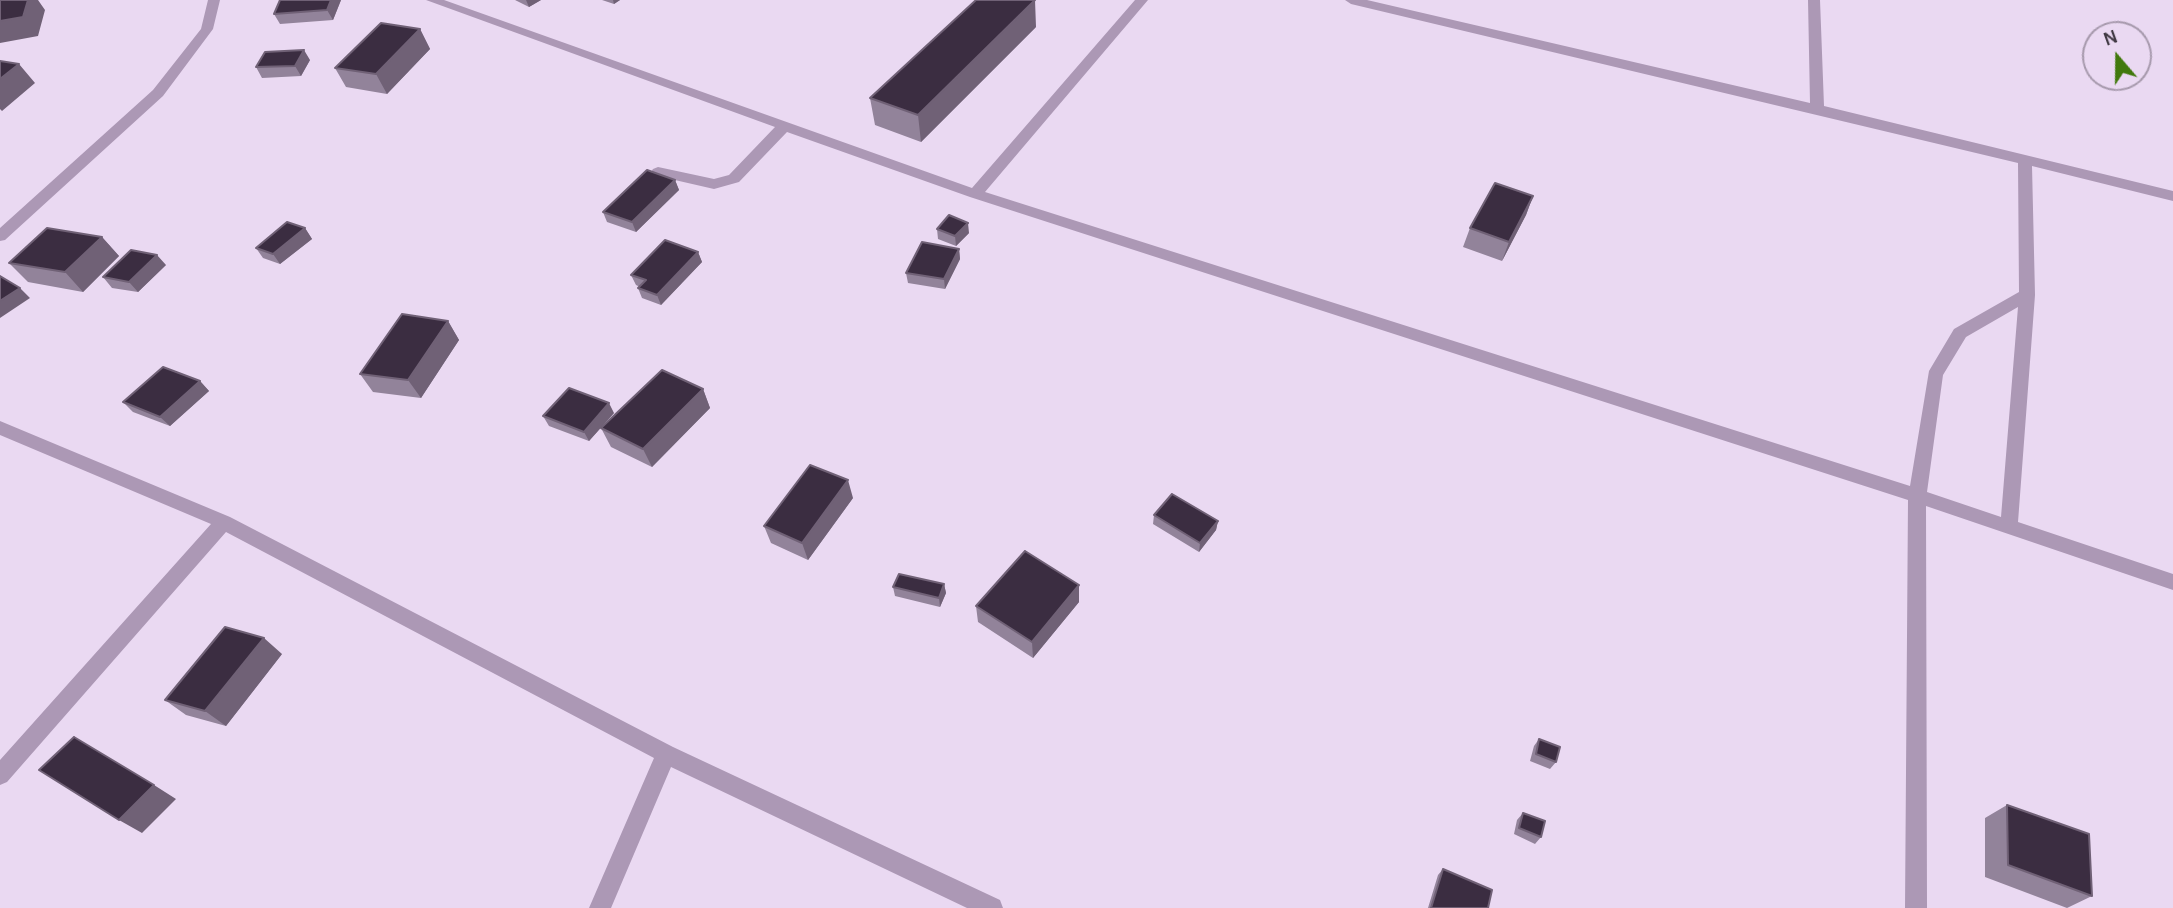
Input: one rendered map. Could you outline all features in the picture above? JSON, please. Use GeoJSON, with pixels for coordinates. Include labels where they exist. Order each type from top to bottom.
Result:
{"type":"FeatureCollection","features":[{"type":"Feature","properties":{"kind":"street"},"geometry":{"type":"LineString","coordinates":[[0,236],[158,93],[207,29],[214,0]]}},
{"type":"Feature","properties":{"kind":"street"},"geometry":{"type":"LineString","coordinates":[[432,0],[975,194],[1917,496],[2173,582]]}},
{"type":"Feature","properties":{"kind":"street"},"geometry":{"type":"LineString","coordinates":[[975,194],[1142,0]]}},
{"type":"Feature","properties":{"kind":"street"},"geometry":{"type":"LineString","coordinates":[[1350,0],[1817,109],[2173,196]]}},
{"type":"Feature","properties":{"kind":"street"},"geometry":{"type":"LineString","coordinates":[[1814,0],[1817,109]]}},
{"type":"Feature","properties":{"kind":"street"},"geometry":{"type":"LineString","coordinates":[[658,172],[713,184],[734,179],[783,127]]}},
{"type":"Feature","properties":{"kind":"street"},"geometry":{"type":"LineString","coordinates":[[2009,527],[2027,295],[2025,160]]}},
{"type":"Feature","properties":{"kind":"street"},"geometry":{"type":"LineString","coordinates":[[1916,908],[1917,496],[1935,375],[1960,333],[2027,295]]}},
{"type":"Feature","properties":{"kind":"street"},"geometry":{"type":"LineString","coordinates":[[0,428],[224,522],[666,754],[992,908]]}},
{"type":"Feature","properties":{"kind":"street"},"geometry":{"type":"LineString","coordinates":[[0,775],[224,522]]}},
{"type":"Feature","properties":{"kind":"street"},"geometry":{"type":"LineString","coordinates":[[600,908],[666,754]]}},
{"type":"Feature","properties":{"kind":"building"},"geometry":{"type":"Polygon","coordinates":[[[0,0],[28,0],[23,17],[0,21],[0,0]]]}},
{"type":"Feature","properties":{"kind":"building"},"geometry":{"type":"Polygon","coordinates":[[[280,0],[331,0],[327,10],[274,14],[280,0]]]}},
{"type":"Feature","properties":{"kind":"building"},"geometry":{"type":"Polygon","coordinates":[[[976,0],[1035,0],[918,115],[870,98],[976,0]]]}},
{"type":"Feature","properties":{"kind":"building"},"geometry":{"type":"Polygon","coordinates":[[[381,23],[420,29],[376,74],[335,68],[381,23]]]}},
{"type":"Feature","properties":{"kind":"building"},"geometry":{"type":"Polygon","coordinates":[[[304,50],[295,66],[256,67],[265,52],[304,50]]]}},
{"type":"Feature","properties":{"kind":"building"},"geometry":{"type":"Polygon","coordinates":[[[0,61],[19,64],[0,79],[0,61]]]}},
{"type":"Feature","properties":{"kind":"building"},"geometry":{"type":"Polygon","coordinates":[[[647,170],[675,180],[632,222],[603,212],[647,170]]]}},
{"type":"Feature","properties":{"kind":"building"},"geometry":{"type":"Polygon","coordinates":[[[1495,183],[1533,196],[1509,242],[1470,228],[1495,183]]]}},
{"type":"Feature","properties":{"kind":"building"},"geometry":{"type":"Polygon","coordinates":[[[949,215],[968,223],[955,236],[937,229],[949,215]]]}},
{"type":"Feature","properties":{"kind":"building"},"geometry":{"type":"Polygon","coordinates":[[[287,222],[305,228],[273,254],[256,248],[287,222]]]}},
{"type":"Feature","properties":{"kind":"building"},"geometry":{"type":"Polygon","coordinates":[[[47,228],[102,237],[65,272],[9,263],[47,228]]]}},
{"type":"Feature","properties":{"kind":"building"},"geometry":{"type":"Polygon","coordinates":[[[665,240],[698,252],[657,295],[638,288],[646,280],[631,275],[665,240]]]}},
{"type":"Feature","properties":{"kind":"building"},"geometry":{"type":"Polygon","coordinates":[[[922,242],[959,249],[944,279],[906,273],[922,242]]]}},
{"type":"Feature","properties":{"kind":"building"},"geometry":{"type":"Polygon","coordinates":[[[131,250],[157,255],[129,282],[103,277],[131,250]]]}},
{"type":"Feature","properties":{"kind":"building"},"geometry":{"type":"Polygon","coordinates":[[[0,276],[20,288],[0,301],[0,276]]]}},
{"type":"Feature","properties":{"kind":"building"},"geometry":{"type":"Polygon","coordinates":[[[402,314],[448,321],[408,380],[360,374],[402,314]]]}},
{"type":"Feature","properties":{"kind":"building"},"geometry":{"type":"Polygon","coordinates":[[[163,367],[200,381],[160,417],[123,402],[163,367]]]}},
{"type":"Feature","properties":{"kind":"building"},"geometry":{"type":"Polygon","coordinates":[[[662,370],[703,389],[643,449],[601,428],[662,370]]]}},
{"type":"Feature","properties":{"kind":"building"},"geometry":{"type":"Polygon","coordinates":[[[569,388],[609,403],[584,432],[543,416],[569,388]]]}},
{"type":"Feature","properties":{"kind":"building"},"geometry":{"type":"Polygon","coordinates":[[[810,465],[848,480],[802,543],[764,526],[810,465]]]}},
{"type":"Feature","properties":{"kind":"building"},"geometry":{"type":"Polygon","coordinates":[[[1172,494],[1218,521],[1200,543],[1154,515],[1172,494]]]}},
{"type":"Feature","properties":{"kind":"building"},"geometry":{"type":"Polygon","coordinates":[[[1025,551],[1079,585],[1032,642],[976,606],[1025,551]]]}},
{"type":"Feature","properties":{"kind":"building"},"geometry":{"type":"Polygon","coordinates":[[[899,574],[944,584],[939,598],[893,587],[899,574]]]}},
{"type":"Feature","properties":{"kind":"building"},"geometry":{"type":"Polygon","coordinates":[[[225,627],[264,638],[205,711],[165,700],[225,627]]]}},
{"type":"Feature","properties":{"kind":"building"},"geometry":{"type":"Polygon","coordinates":[[[74,737],[154,785],[119,820],[39,770],[74,737]]]}},
{"type":"Feature","properties":{"kind":"building"},"geometry":{"type":"Polygon","coordinates":[[[1539,739],[1560,747],[1556,762],[1536,754],[1539,739]]]}},
{"type":"Feature","properties":{"kind":"building"},"geometry":{"type":"Polygon","coordinates":[[[2007,805],[2089,834],[2092,896],[2008,865],[2007,805]]]}},
{"type":"Feature","properties":{"kind":"building"},"geometry":{"type":"Polygon","coordinates":[[[1523,813],[1545,821],[1541,837],[1519,828],[1523,813]]]}},
{"type":"Feature","properties":{"kind":"building"},"geometry":{"type":"Polygon","coordinates":[[[1443,869],[1492,890],[1488,908],[1431,908],[1443,869]]]}}]}
